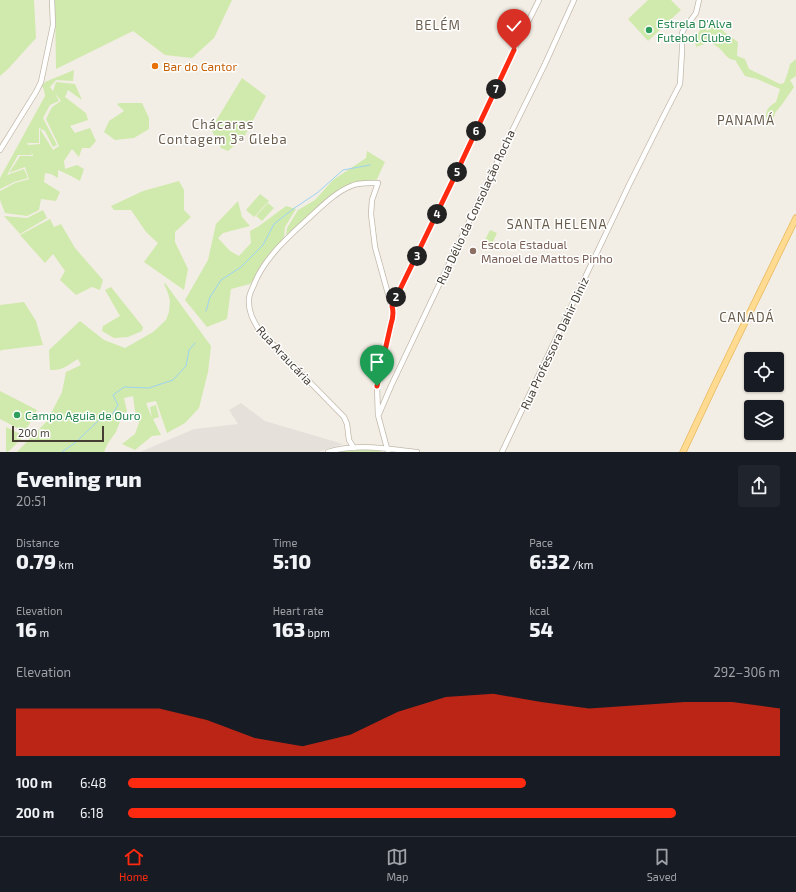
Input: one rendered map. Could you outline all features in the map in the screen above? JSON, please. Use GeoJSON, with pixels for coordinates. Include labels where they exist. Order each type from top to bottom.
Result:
{"type":"FeatureCollection","features":[{"type":"Feature","properties":{"kind":"main road"},"geometry":{"type":"LineString","coordinates":[[683,452],[796,218]]}},
{"type":"Feature","properties":{"kind":"street"},"geometry":{"type":"LineString","coordinates":[[0,150],[41,82],[53,25],[52,0]]}},
{"type":"Feature","properties":{"kind":"street"},"geometry":{"type":"LineString","coordinates":[[388,450],[378,415],[377,386],[391,324],[394,317],[392,306],[539,0]]}},
{"type":"Feature","properties":{"kind":"street","name":"Rua Délio da Consolação Rocha"},"geometry":{"type":"LineString","coordinates":[[378,415],[574,0]]}},
{"type":"Feature","properties":{"kind":"street","name":"Rua Professora Dahir Diniz"},"geometry":{"type":"LineString","coordinates":[[502,452],[626,192],[680,84],[682,33],[696,13],[699,0]]}},
{"type":"Feature","properties":{"kind":"street","name":"Rua Araucária"},"geometry":{"type":"LineString","coordinates":[[354,448],[349,440],[347,424],[344,417],[259,330],[250,312],[249,298],[263,267],[286,240],[330,199],[350,186],[359,183],[378,183],[372,200],[371,214],[375,247],[392,306]]}},
{"type":"Feature","properties":{"kind":"street","name":"Rua Araucária"},"geometry":{"type":"LineString","coordinates":[[346,449],[349,440]]}},
{"type":"Feature","properties":{"kind":"street"},"geometry":{"type":"LineString","coordinates":[[328,452],[354,448],[417,452]]}},
{"type":"Feature","properties":{"kind":"shaded area"},"geometry":{"type":"Polygon","coordinates":[[[241,403],[265,421],[343,444],[318,452],[140,452],[194,429],[238,424],[229,410],[241,403]]]}},
{"type":"Feature","properties":{"kind":"green space"},"geometry":{"type":"Polygon","coordinates":[[[0,0],[34,0],[36,38],[0,76],[0,0]]]}},
{"type":"Feature","properties":{"kind":"green space"},"geometry":{"type":"Polygon","coordinates":[[[55,0],[232,0],[214,38],[192,58],[165,55],[133,31],[56,69],[55,0]]]}},
{"type":"Feature","properties":{"kind":"green space","name":"Estrela D'Alva Futebol Clube"},"geometry":{"type":"Polygon","coordinates":[[[648,0],[671,0],[681,10],[648,41],[628,19],[648,0]]]}},
{"type":"Feature","properties":{"kind":"green space"},"geometry":{"type":"Polygon","coordinates":[[[713,20],[719,24],[724,32],[738,42],[737,56],[745,59],[749,69],[780,84],[784,83],[790,64],[796,59],[796,76],[790,80],[794,87],[775,113],[773,120],[769,125],[766,124],[767,111],[776,102],[780,89],[757,79],[745,76],[735,60],[732,60],[710,42],[696,47],[695,41],[702,25],[707,31],[713,20]]]}},
{"type":"Feature","properties":{"kind":"green space"},"geometry":{"type":"Polygon","coordinates":[[[74,70],[73,81],[56,80],[50,87],[53,91],[56,82],[75,84],[82,100],[68,90],[65,97],[86,113],[88,120],[70,126],[75,133],[90,128],[96,141],[90,148],[82,148],[79,157],[72,149],[64,161],[65,169],[77,165],[84,169],[80,181],[58,170],[58,178],[51,174],[45,173],[44,182],[60,192],[56,201],[41,199],[39,210],[27,216],[5,213],[0,200],[0,191],[15,183],[29,179],[25,167],[9,173],[20,156],[33,156],[31,150],[32,155],[18,155],[7,175],[24,169],[28,178],[14,182],[0,189],[0,178],[45,96],[42,86],[45,82],[74,70]],[[55,93],[59,101],[50,105],[43,118],[57,145],[53,147],[45,131],[39,128],[39,143],[27,143],[28,145],[40,144],[40,129],[53,150],[59,146],[46,119],[52,107],[61,101],[55,93]]]}},
{"type":"Feature","properties":{"kind":"green space"},"geometry":{"type":"Polygon","coordinates":[[[242,78],[266,96],[244,137],[228,151],[221,148],[211,129],[242,78]]]}},
{"type":"Feature","properties":{"kind":"green space"},"geometry":{"type":"Polygon","coordinates":[[[142,103],[149,118],[149,129],[134,138],[115,140],[104,132],[109,121],[124,111],[117,104],[142,103]]]}},
{"type":"Feature","properties":{"kind":"green space"},"geometry":{"type":"Polygon","coordinates":[[[367,151],[385,162],[376,181],[361,182],[334,193],[286,235],[287,228],[298,210],[315,200],[333,180],[366,158],[367,151]]]}},
{"type":"Feature","properties":{"kind":"green space"},"geometry":{"type":"Polygon","coordinates":[[[179,181],[184,190],[184,210],[191,217],[175,232],[175,242],[188,269],[184,290],[144,262],[158,243],[146,232],[131,210],[114,210],[111,206],[143,191],[179,181]]]}},
{"type":"Feature","properties":{"kind":"green space"},"geometry":{"type":"Polygon","coordinates":[[[260,194],[269,201],[254,217],[246,210],[260,194]]]}},
{"type":"Feature","properties":{"kind":"green space"},"geometry":{"type":"Polygon","coordinates":[[[238,201],[242,217],[250,226],[223,233],[218,238],[230,251],[239,256],[251,243],[250,231],[286,206],[296,209],[285,227],[284,237],[250,284],[231,289],[227,319],[207,327],[185,300],[208,260],[216,224],[238,201]]]}},
{"type":"Feature","properties":{"kind":"green space"},"geometry":{"type":"Polygon","coordinates":[[[268,203],[274,208],[262,221],[256,216],[268,203]]]}},
{"type":"Feature","properties":{"kind":"green space"},"geometry":{"type":"Polygon","coordinates":[[[43,210],[47,218],[20,234],[4,216],[27,218],[43,210]]]}},
{"type":"Feature","properties":{"kind":"green space"},"geometry":{"type":"Polygon","coordinates":[[[50,219],[54,227],[61,224],[75,248],[103,280],[100,290],[92,287],[76,295],[60,280],[65,271],[53,254],[45,263],[20,235],[50,219]]]}},
{"type":"Feature","properties":{"kind":"green space"},"geometry":{"type":"Polygon","coordinates":[[[490,230],[497,233],[492,244],[485,240],[490,230]]]}},
{"type":"Feature","properties":{"kind":"green space"},"geometry":{"type":"Polygon","coordinates":[[[165,283],[211,346],[208,372],[199,408],[185,423],[167,433],[156,401],[146,403],[152,418],[150,407],[156,405],[159,417],[153,419],[161,435],[152,436],[135,450],[122,444],[135,434],[139,423],[135,411],[133,396],[124,398],[127,411],[121,419],[116,432],[108,443],[104,452],[17,452],[47,421],[62,392],[66,372],[81,365],[78,359],[61,369],[50,370],[49,350],[80,321],[104,340],[125,348],[153,332],[166,320],[169,312],[170,301],[164,284],[165,283]]]}},
{"type":"Feature","properties":{"kind":"green space"},"geometry":{"type":"Polygon","coordinates":[[[111,287],[143,327],[142,331],[128,337],[114,338],[102,331],[103,326],[120,316],[105,290],[111,287]]]}},
{"type":"Feature","properties":{"kind":"green space"},"geometry":{"type":"Polygon","coordinates":[[[24,302],[36,321],[43,345],[0,351],[0,305],[24,302]]]}},
{"type":"Feature","properties":{"kind":"green space","name":"Campo Aguia de Ouro"},"geometry":{"type":"Polygon","coordinates":[[[0,391],[37,410],[25,432],[0,419],[0,391]]]}},
{"type":"Feature","properties":{"kind":"green space"},"geometry":{"type":"Polygon","coordinates":[[[6,427],[24,436],[7,452],[6,451],[6,427]]]}},
{"type":"Feature","properties":{"kind":"green space"},"geometry":{"type":"Polygon","coordinates":[[[381,449],[381,452],[336,452],[340,451],[381,449]]]}},
{"type":"Feature","properties":{"kind":"waterway"},"geometry":{"type":"LineString","coordinates":[[206,311],[210,297],[221,280],[241,267],[263,245],[274,224],[317,193],[343,170],[370,165]]}},
{"type":"Feature","properties":{"kind":"waterway"},"geometry":{"type":"LineString","coordinates":[[62,452],[76,442],[99,420],[112,415],[118,405],[113,395],[124,387],[149,388],[173,380],[186,366],[189,350],[195,343]]}},
{"type":"Feature","properties":{"kind":"place","name":"Estrela D'Alva Futebol Clube"},"geometry":{"type":"Point","coordinates":[649,30]}},
{"type":"Feature","properties":{"kind":"place","name":"Bar do Cantor"},"geometry":{"type":"Point","coordinates":[155,66]}},
{"type":"Feature","properties":{"kind":"place","name":"Escola Estadual Manoel de Mattos Pinho"},"geometry":{"type":"Point","coordinates":[473,251]}},
{"type":"Feature","properties":{"kind":"place","name":"Campo Aguia de Ouro"},"geometry":{"type":"Point","coordinates":[17,415]}},
{"type":"Feature","properties":{"kind":"district","name":"BELÉM"},"geometry":{"type":"Point","coordinates":[438,25]}},
{"type":"Feature","properties":{"kind":"district","name":"PANAMÁ"},"geometry":{"type":"Point","coordinates":[746,120]}},
{"type":"Feature","properties":{"kind":"district","name":"Chácaras Contagem 3ª Gleba"},"geometry":{"type":"Point","coordinates":[223,132]}},
{"type":"Feature","properties":{"kind":"district","name":"SANTA HELENA"},"geometry":{"type":"Point","coordinates":[557,224]}},
{"type":"Feature","properties":{"kind":"district","name":"CANADÁ"},"geometry":{"type":"Point","coordinates":[747,317]}},
{"type":"Feature","properties":{"kind":"route"},"geometry":{"type":"LineString","coordinates":[[377,386],[391,324],[394,317],[392,306],[514,50]]}}]}
